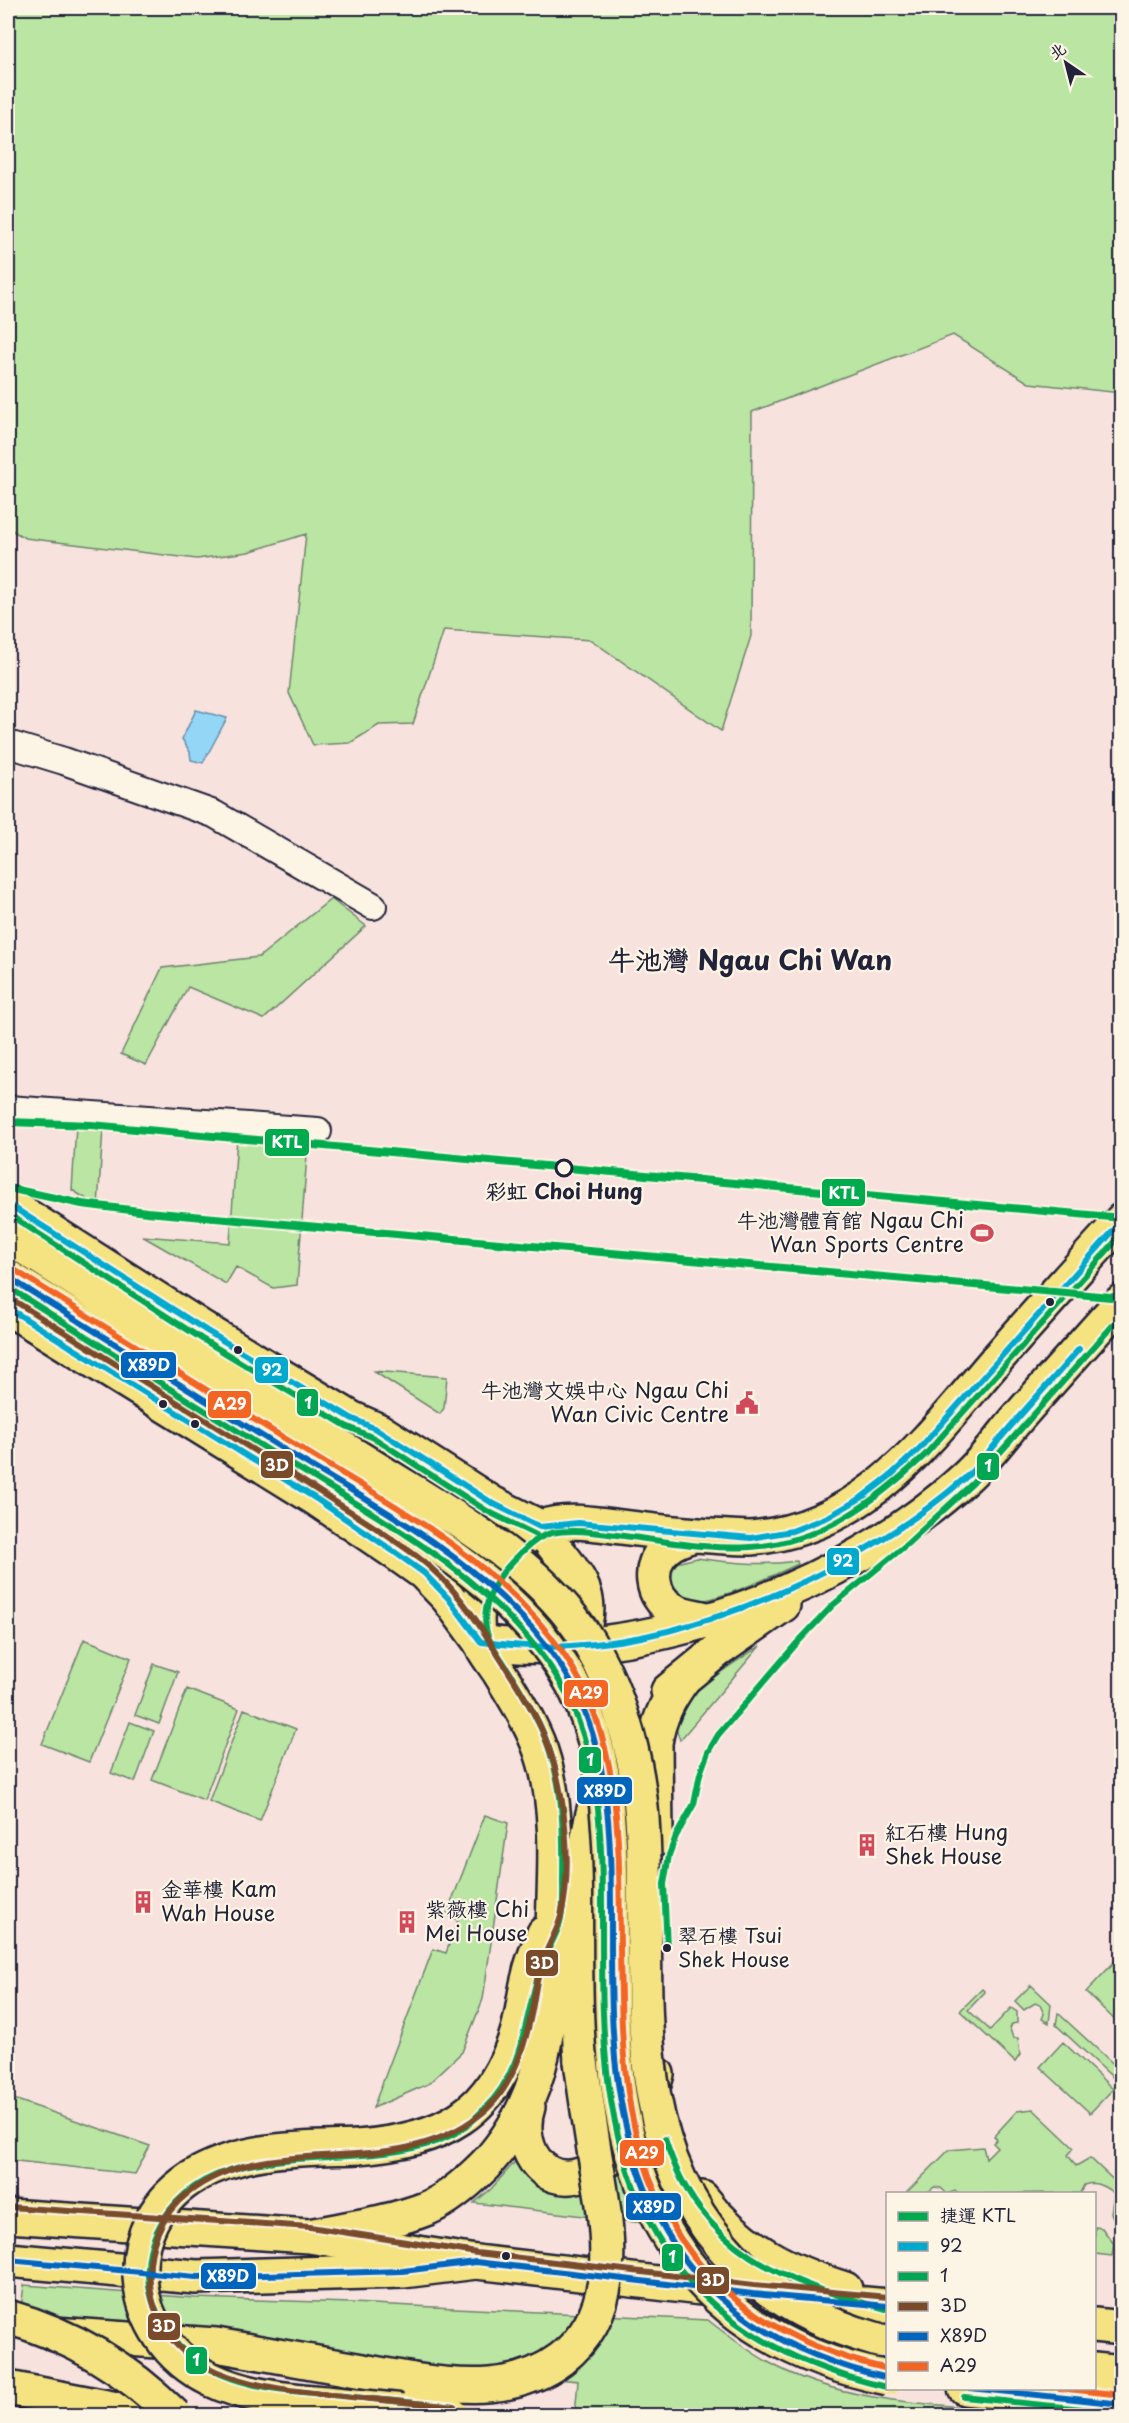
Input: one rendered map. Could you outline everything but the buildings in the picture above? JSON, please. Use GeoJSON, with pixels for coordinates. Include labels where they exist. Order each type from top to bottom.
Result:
{"type":"FeatureCollection","features":[{"type":"Feature","properties":{"kind":"main road"},"geometry":{"type":"LineString","coordinates":[[8,1204],[207,1331],[351,1418],[378,1430],[492,1503],[540,1527],[578,1523],[694,1535],[751,1538],[775,1536],[799,1530],[822,1521],[872,1493],[903,1484],[927,1471],[967,1429],[1122,1248]]}},
{"type":"Feature","properties":{"kind":"main road"},"geometry":{"type":"LineString","coordinates":[[872,1493],[932,1436],[1122,1220]]}},
{"type":"Feature","properties":{"kind":"main road"},"geometry":{"type":"LineString","coordinates":[[8,1237],[257,1413],[453,1557],[509,1603],[525,1619],[559,1662],[581,1701],[601,1767],[611,1855],[612,2024],[616,2078],[633,2163],[652,2209],[665,2232],[692,2269],[722,2301],[740,2316],[764,2333],[815,2359],[886,2378]]}},
{"type":"Feature","properties":{"kind":"main road"},"geometry":{"type":"LineString","coordinates":[[8,1277],[257,1413],[441,1509],[507,1554],[553,1595],[588,1642],[613,1692],[636,1774],[644,1842],[646,2042],[658,2121],[675,2172],[697,2215],[712,2235],[742,2267],[766,2288],[783,2301],[816,2319],[883,2341]]}},
{"type":"Feature","properties":{"kind":"main road"},"geometry":{"type":"LineString","coordinates":[[8,2331],[216,2345],[413,2380],[460,2386],[499,2384],[530,2377],[543,2372],[571,2351],[590,2327],[597,2312],[607,2275],[604,2203],[583,2079],[578,2001],[582,1884],[587,1838],[598,1791],[615,1749],[626,1732],[650,1706],[684,1678],[763,1618],[899,1529],[966,1477],[1122,1301]]}},
{"type":"Feature","properties":{"kind":"main road"},"geometry":{"type":"LineString","coordinates":[[8,1308],[318,1500],[393,1551],[424,1574],[448,1598],[479,1641],[525,1718],[544,1758],[551,1790],[554,1823],[551,2001],[543,2052],[526,2112],[524,2135],[532,2158],[557,2176],[566,2177],[585,2173],[610,2157],[639,2122],[653,2092],[661,2049]]}},
{"type":"Feature","properties":{"kind":"main road"},"geometry":{"type":"LineString","coordinates":[[479,1641],[476,1616],[479,1596],[489,1575],[503,1557],[540,1527]]}},
{"type":"Feature","properties":{"kind":"main road"},"geometry":{"type":"LineString","coordinates":[[540,1527],[548,1541],[574,1570],[583,1588],[587,1606],[584,1624],[570,1647]]}},
{"type":"Feature","properties":{"kind":"main road"},"geometry":{"type":"LineString","coordinates":[[694,1535],[666,1547],[659,1555],[654,1568],[654,1581],[657,1593],[674,1611],[707,1619]]}},
{"type":"Feature","properties":{"kind":"main road"},"geometry":{"type":"LineString","coordinates":[[479,1641],[508,1647],[570,1647],[631,1640],[707,1619],[791,1588],[842,1565]]}},
{"type":"Feature","properties":{"kind":"main road"},"geometry":{"type":"LineString","coordinates":[[684,1678],[664,1709],[655,1743],[661,2049],[666,2099],[675,2143],[693,2182],[717,2217],[745,2242],[785,2267],[826,2283],[886,2299]]}},
{"type":"Feature","properties":{"kind":"main road"},"geometry":{"type":"LineString","coordinates":[[453,2415],[272,2398],[210,2379],[179,2360],[157,2334],[143,2300],[139,2281],[141,2247],[150,2225],[164,2204],[184,2183],[210,2168],[237,2158],[270,2151],[400,2142],[442,2128],[477,2106],[497,2080],[510,2055],[534,1956],[553,1912]]}},
{"type":"Feature","properties":{"kind":"main road"},"geometry":{"type":"LineString","coordinates":[[309,2236],[395,2218],[428,2208],[441,2201],[477,2174],[496,2153],[512,2131],[531,2095]]}},
{"type":"Feature","properties":{"kind":"main road"},"geometry":{"type":"LineString","coordinates":[[8,2216],[309,2236],[476,2262],[753,2294],[886,2306]]}},
{"type":"Feature","properties":{"kind":"main road"},"geometry":{"type":"LineString","coordinates":[[8,2260],[206,2276],[403,2271],[476,2262]]}},
{"type":"Feature","properties":{"kind":"main road"},"geometry":{"type":"LineString","coordinates":[[8,2317],[35,2325],[97,2355],[133,2378],[175,2415]]}},
{"type":"Feature","properties":{"kind":"main road"},"geometry":{"type":"LineString","coordinates":[[1096,2325],[1122,2328]]}},
{"type":"Feature","properties":{"kind":"main road"},"geometry":{"type":"LineString","coordinates":[[1096,2370],[1122,2373]]}},
{"type":"Feature","properties":{"kind":"main road"},"geometry":{"type":"LineString","coordinates":[[8,2388],[127,2411],[163,2415]]}},
{"type":"Feature","properties":{"kind":"main road"},"geometry":{"type":"LineString","coordinates":[[983,2390],[1122,2404]]}},
{"type":"Feature","properties":{"kind":"street"},"geometry":{"type":"LineString","coordinates":[[8,744],[64,761],[214,814],[373,906]]}},
{"type":"Feature","properties":{"kind":"street"},"geometry":{"type":"LineString","coordinates":[[8,1108],[318,1131]]}},
{"type":"Feature","properties":{"kind":"green space"},"geometry":{"type":"Polygon","coordinates":[[[8,8],[1121,8],[1121,393],[1029,383],[953,335],[752,412],[751,636],[721,731],[591,640],[444,630],[413,724],[379,725],[350,743],[313,745],[289,693],[306,534],[248,552],[197,559],[25,538],[8,528],[8,8]]]}},
{"type":"Feature","properties":{"kind":"green space"},"geometry":{"type":"Polygon","coordinates":[[[331,899],[366,926],[264,1019],[188,987],[146,1065],[121,1054],[162,968],[259,957],[331,899]]]}},
{"type":"Feature","properties":{"kind":"green space"},"geometry":{"type":"Polygon","coordinates":[[[76,1126],[103,1128],[98,1206],[72,1190],[76,1126]]]}},
{"type":"Feature","properties":{"kind":"green space"},"geometry":{"type":"Polygon","coordinates":[[[237,1137],[308,1142],[297,1285],[273,1288],[236,1267],[226,1284],[142,1236],[230,1243],[237,1137]]]}},
{"type":"Feature","properties":{"kind":"green space"},"geometry":{"type":"Polygon","coordinates":[[[373,1371],[447,1377],[444,1408],[440,1414],[373,1371]]]}},
{"type":"Feature","properties":{"kind":"green space"},"geometry":{"type":"Polygon","coordinates":[[[697,1558],[747,1563],[797,1561],[798,1564],[728,1594],[689,1601],[672,1592],[669,1575],[676,1563],[697,1558]]]}},
{"type":"Feature","properties":{"kind":"green space"},"geometry":{"type":"Polygon","coordinates":[[[84,1639],[131,1658],[89,1762],[42,1744],[84,1639]]]}},
{"type":"Feature","properties":{"kind":"green space"},"geometry":{"type":"Polygon","coordinates":[[[760,1646],[680,1740],[675,1726],[685,1703],[723,1670],[760,1646]]]}},
{"type":"Feature","properties":{"kind":"green space"},"geometry":{"type":"Polygon","coordinates":[[[154,1664],[178,1672],[159,1724],[135,1715],[154,1664]]]}},
{"type":"Feature","properties":{"kind":"green space"},"geometry":{"type":"Polygon","coordinates":[[[187,1689],[239,1709],[204,1800],[152,1780],[187,1689]]]}},
{"type":"Feature","properties":{"kind":"green space"},"geometry":{"type":"Polygon","coordinates":[[[244,1709],[296,1729],[260,1821],[209,1801],[244,1709]]]}},
{"type":"Feature","properties":{"kind":"green space"},"geometry":{"type":"Polygon","coordinates":[[[130,1722],[154,1731],[135,1782],[111,1773],[130,1722]]]}},
{"type":"Feature","properties":{"kind":"green space"},"geometry":{"type":"Polygon","coordinates":[[[485,1815],[508,1823],[483,1999],[462,2052],[428,2084],[373,2108],[433,1949],[446,1953],[458,1920],[446,1916],[485,1815]]]}},
{"type":"Feature","properties":{"kind":"green space"},"geometry":{"type":"Polygon","coordinates":[[[1121,1955],[1121,2026],[1086,1992],[1121,1955]]]}},
{"type":"Feature","properties":{"kind":"green space"},"geometry":{"type":"Polygon","coordinates":[[[1031,1985],[1051,2004],[1049,2023],[1042,2019],[1044,2014],[1040,2005],[1035,2003],[1024,2010],[1015,2001],[1031,1985]]]}},
{"type":"Feature","properties":{"kind":"green space"},"geometry":{"type":"Polygon","coordinates":[[[982,1989],[985,1992],[968,2010],[990,2030],[1011,2008],[1017,2012],[1017,2023],[1012,2024],[1010,2029],[1013,2038],[1018,2038],[1020,2055],[1015,2062],[960,2011],[982,1989]]]}},
{"type":"Feature","properties":{"kind":"green space"},"geometry":{"type":"Polygon","coordinates":[[[1058,2013],[1121,2071],[1121,2085],[1056,2025],[1058,2013]]]}},
{"type":"Feature","properties":{"kind":"green space"},"geometry":{"type":"Polygon","coordinates":[[[1063,2042],[1113,2089],[1090,2113],[1040,2067],[1063,2042]]]}},
{"type":"Feature","properties":{"kind":"green space"},"geometry":{"type":"Polygon","coordinates":[[[8,2097],[150,2146],[135,2174],[8,2160],[8,2097]]]}},
{"type":"Feature","properties":{"kind":"green space"},"geometry":{"type":"Polygon","coordinates":[[[1033,2109],[1074,2148],[1068,2155],[1076,2166],[1090,2158],[1121,2187],[1121,2221],[1114,2220],[1111,2213],[1114,2193],[1096,2184],[1084,2185],[1080,2192],[945,2192],[941,2188],[934,2187],[928,2192],[907,2192],[949,2150],[983,2147],[986,2158],[997,2147],[993,2143],[997,2139],[994,2136],[1017,2111],[1033,2109]]]}},
{"type":"Feature","properties":{"kind":"green space"},"geometry":{"type":"Polygon","coordinates":[[[645,2135],[657,2141],[683,2206],[651,2224],[474,2203],[491,2189],[519,2157],[534,2175],[645,2135]]]}},
{"type":"Feature","properties":{"kind":"green space"},"geometry":{"type":"Polygon","coordinates":[[[1096,2227],[1102,2228],[1114,2244],[1112,2256],[1096,2254],[1096,2227]]]}},
{"type":"Feature","properties":{"kind":"green space"},"geometry":{"type":"Polygon","coordinates":[[[24,2285],[195,2298],[708,2320],[768,2362],[823,2385],[882,2398],[1001,2410],[1001,2415],[575,2414],[578,2381],[19,2324],[24,2285]]]}},
{"type":"Feature","properties":{"kind":"water"},"geometry":{"type":"Polygon","coordinates":[[[196,710],[227,718],[203,763],[191,760],[190,752],[182,739],[196,710]]]}},
{"type":"Feature","properties":{"kind":"metro line","name":"KTL"},"geometry":{"type":"LineString","coordinates":[[8,1122],[91,1125],[1122,1218]]}},
{"type":"Feature","properties":{"kind":"metro line","name":"KTL"},"geometry":{"type":"LineString","coordinates":[[8,1188],[82,1204],[147,1212],[1122,1298]]}},
{"type":"Feature","properties":{"kind":"transit line","name":"92"},"geometry":{"type":"LineString","coordinates":[[8,1204],[207,1331],[351,1418],[378,1430],[492,1503],[540,1527]]}},
{"type":"Feature","properties":{"kind":"transit line","name":"1"},"geometry":{"type":"LineString","coordinates":[[8,1214],[202,1339],[346,1426],[374,1438],[487,1511],[536,1535]]}},
{"type":"Feature","properties":{"kind":"transit line","name":"92"},"geometry":{"type":"LineString","coordinates":[[540,1527],[578,1523],[751,1538],[792,1531],[828,1517],[861,1498],[919,1449],[1122,1221]]}},
{"type":"Feature","properties":{"kind":"transit line","name":"1"},"geometry":{"type":"LineString","coordinates":[[454,2407],[293,2391],[240,2381],[216,2372],[194,2359],[175,2342],[160,2319],[149,2287],[148,2264],[157,2231],[182,2197],[215,2175],[254,2164],[386,2153],[427,2144],[467,2126],[497,2095],[506,2080],[520,2047],[540,1969],[561,1920],[563,1836],[556,1773],[543,1732],[519,1688],[492,1646],[487,1633],[485,1621],[488,1599],[498,1579],[524,1550],[538,1539],[551,1533],[588,1532],[735,1548],[777,1544],[801,1537],[846,1517],[887,1488],[925,1455],[1122,1234]]}},
{"type":"Feature","properties":{"kind":"transit line","name":"A29"},"geometry":{"type":"LineString","coordinates":[[13,1269],[441,1536],[509,1591],[539,1622],[565,1656],[584,1689],[598,1723],[608,1759],[617,1833],[621,2015],[627,2085],[635,2130],[650,2178],[669,2220],[694,2257],[724,2289],[758,2316],[797,2338],[840,2355],[886,2368]]}},
{"type":"Feature","properties":{"kind":"transit line","name":"X89D"},"geometry":{"type":"LineString","coordinates":[[8,1277],[431,1541],[500,1595],[530,1626],[557,1660],[575,1691],[589,1723],[599,1757],[609,1828],[612,2012],[616,2071],[631,2147],[649,2198],[673,2243],[703,2281],[739,2313],[782,2340],[832,2362],[886,2377]]}},
{"type":"Feature","properties":{"kind":"transit line","name":"1"},"geometry":{"type":"LineString","coordinates":[[8,1287],[427,1549],[461,1574],[523,1632],[549,1665],[567,1695],[590,1760],[600,1829],[603,2010],[609,2087],[621,2147],[639,2200],[664,2246],[695,2286],[732,2320],[777,2348],[828,2370],[886,2387]]}},
{"type":"Feature","properties":{"kind":"transit line","name":"3D"},"geometry":{"type":"LineString","coordinates":[[13,1300],[292,1474],[413,1553],[452,1589],[478,1622],[525,1698],[546,1740],[558,1781],[565,1827],[567,1851],[565,1896],[559,1922],[539,1973],[520,2056],[500,2094],[481,2114],[446,2135],[410,2147],[372,2153],[257,2163],[221,2174],[188,2193],[170,2211],[157,2234],[151,2258],[150,2284],[158,2316],[173,2341],[195,2360],[221,2373],[251,2383],[282,2389],[454,2407]]}},
{"type":"Feature","properties":{"kind":"transit line","name":"92"},"geometry":{"type":"LineString","coordinates":[[8,1308],[318,1500],[393,1551],[424,1573],[448,1598],[481,1642],[537,1646],[571,1646],[622,1640],[675,1629],[728,1613],[832,1568],[881,1540],[925,1510],[965,1478],[1079,1349]]}},
{"type":"Feature","properties":{"kind":"transit line","name":"1"},"geometry":{"type":"LineString","coordinates":[[667,1948],[664,1884],[669,1855],[676,1836],[694,1804],[700,1774],[708,1752],[718,1735],[833,1605],[906,1545],[973,1483],[1122,1315]]}},
{"type":"Feature","properties":{"kind":"transit line","name":"1"},"geometry":{"type":"LineString","coordinates":[[665,2139],[681,2178],[700,2209],[723,2235],[750,2256],[779,2273],[812,2287],[886,2309]]}},
{"type":"Feature","properties":{"kind":"transit line","name":"3D"},"geometry":{"type":"LineString","coordinates":[[9,2207],[310,2227],[477,2253],[754,2285],[886,2297]]}},
{"type":"Feature","properties":{"kind":"transit line","name":"X89D"},"geometry":{"type":"LineString","coordinates":[[8,2260],[196,2277],[403,2271],[476,2262],[753,2294],[886,2306]]}},
{"type":"Feature","properties":{"kind":"transit line","name":"X89D"},"geometry":{"type":"LineString","coordinates":[[989,2390],[1122,2404]]}},
{"type":"Feature","properties":{"kind":"transit line","name":"A29"},"geometry":{"type":"LineString","coordinates":[[1077,2390],[1122,2395]]}},
{"type":"Feature","properties":{"kind":"transit line","name":"1"},"geometry":{"type":"LineString","coordinates":[[964,2397],[1121,2413]]}},
{"type":"Feature","properties":{"kind":"place","name":"彩虹 Choi Hung"},"geometry":{"type":"Point","coordinates":[564,1168]}},
{"type":"Feature","properties":{"kind":"place","name":"牛池灣體育館 Ngau Chi Wan Sports Centre"},"geometry":{"type":"Point","coordinates":[982,1233]}},
{"type":"Feature","properties":{"kind":"place","name":"牛池灣文娛中心 Ngau Chi Wan Civic Centre"},"geometry":{"type":"Point","coordinates":[747,1403]}},
{"type":"Feature","properties":{"kind":"place","name":"紅石樓 Hung Shek House"},"geometry":{"type":"Point","coordinates":[867,1845]}},
{"type":"Feature","properties":{"kind":"place","name":"金華樓 Kam Wah House"},"geometry":{"type":"Point","coordinates":[143,1902]}},
{"type":"Feature","properties":{"kind":"place","name":"紫薇樓 Chi Mei House"},"geometry":{"type":"Point","coordinates":[407,1922]}},
{"type":"Feature","properties":{"kind":"place","name":"翠石樓 Tsui Shek House"},"geometry":{"type":"Point","coordinates":[667,1948]}},
{"type":"Feature","properties":{"kind":"district","name":"牛池灣 Ngau Chi Wan"},"geometry":{"type":"Point","coordinates":[750,961]}}]}
